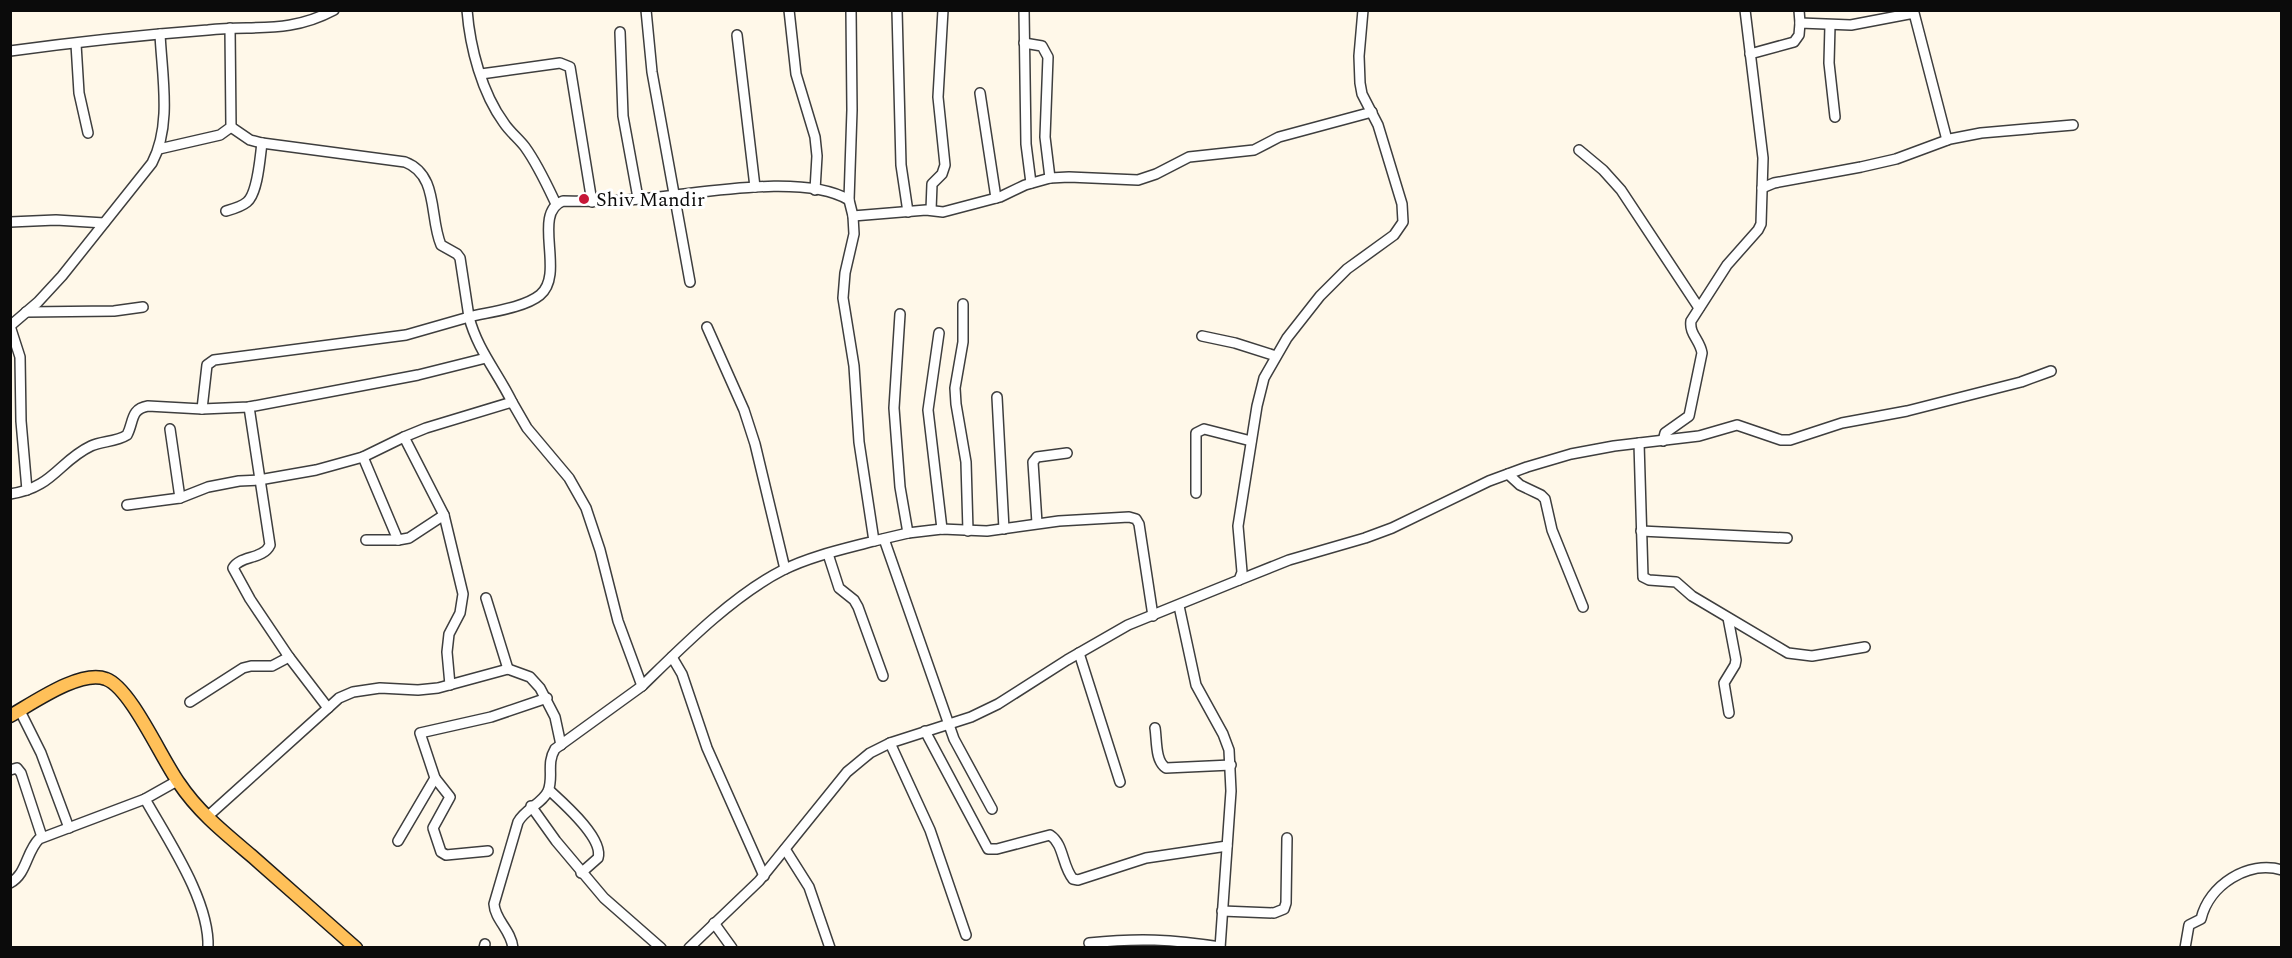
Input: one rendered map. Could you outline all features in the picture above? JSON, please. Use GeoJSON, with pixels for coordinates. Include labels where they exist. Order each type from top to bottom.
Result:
{"type":"FeatureCollection","features":[{"type":"Feature","properties":{"kind":"main road"},"geometry":{"type":"LineString","coordinates":[[15,713],[82,679],[95,676],[108,679],[118,686],[177,781],[207,817],[356,948]]}},
{"type":"Feature","properties":{"kind":"street"},"geometry":{"type":"LineString","coordinates":[[10,51],[230,28],[275,29],[302,23],[334,10]]}},
{"type":"Feature","properties":{"kind":"street"},"geometry":{"type":"LineString","coordinates":[[466,10],[481,74],[491,101],[531,156],[556,204]]}},
{"type":"Feature","properties":{"kind":"street"},"geometry":{"type":"LineString","coordinates":[[646,10],[652,72],[690,282]]}},
{"type":"Feature","properties":{"kind":"street"},"geometry":{"type":"LineString","coordinates":[[789,10],[796,74],[815,137],[818,156],[815,190]]}},
{"type":"Feature","properties":{"kind":"street"},"geometry":{"type":"LineString","coordinates":[[851,10],[852,110],[849,200],[854,234],[845,273],[843,298],[854,366],[859,442],[879,540],[949,725],[992,809]]}},
{"type":"Feature","properties":{"kind":"street"},"geometry":{"type":"LineString","coordinates":[[897,10],[901,165],[908,212]]}},
{"type":"Feature","properties":{"kind":"street"},"geometry":{"type":"LineString","coordinates":[[932,210],[932,184],[942,174],[945,165],[938,98],[943,10]]}},
{"type":"Feature","properties":{"kind":"street"},"geometry":{"type":"LineString","coordinates":[[1024,10],[1026,144],[1031,183]]}},
{"type":"Feature","properties":{"kind":"street"},"geometry":{"type":"LineString","coordinates":[[1239,580],[1242,572],[1238,526],[1251,441],[1264,378],[1299,321],[1320,296],[1347,269],[1394,235],[1403,222],[1402,204],[1372,112],[1362,94],[1359,71],[1363,10]]}},
{"type":"Feature","properties":{"kind":"street"},"geometry":{"type":"LineString","coordinates":[[1663,441],[1665,433],[1685,420],[1691,410],[1702,353],[1701,346],[1690,328],[1699,308],[1727,265],[1758,230],[1762,218],[1763,158],[1745,10]]}},
{"type":"Feature","properties":{"kind":"street"},"geometry":{"type":"LineString","coordinates":[[1750,54],[1794,42],[1799,35],[1799,10]]}},
{"type":"Feature","properties":{"kind":"street"},"geometry":{"type":"LineString","coordinates":[[1800,23],[1865,24],[1914,13],[1947,140]]}},
{"type":"Feature","properties":{"kind":"street"},"geometry":{"type":"LineString","coordinates":[[1830,25],[1829,63],[1834,117]]}},
{"type":"Feature","properties":{"kind":"street"},"geometry":{"type":"LineString","coordinates":[[230,28],[231,127]]}},
{"type":"Feature","properties":{"kind":"street"},"geometry":{"type":"LineString","coordinates":[[620,32],[624,116],[638,198]]}},
{"type":"Feature","properties":{"kind":"street"},"geometry":{"type":"LineString","coordinates":[[27,490],[21,421],[20,357],[10,326],[62,276],[152,164],[159,149],[163,115],[160,34]]}},
{"type":"Feature","properties":{"kind":"street"},"geometry":{"type":"LineString","coordinates":[[737,35],[755,187]]}},
{"type":"Feature","properties":{"kind":"street"},"geometry":{"type":"LineString","coordinates":[[1024,43],[1042,46],[1048,57],[1046,136],[1050,178]]}},
{"type":"Feature","properties":{"kind":"street"},"geometry":{"type":"LineString","coordinates":[[76,44],[79,93],[88,132]]}},
{"type":"Feature","properties":{"kind":"street"},"geometry":{"type":"LineString","coordinates":[[481,74],[560,63],[570,67],[592,202]]}},
{"type":"Feature","properties":{"kind":"street"},"geometry":{"type":"LineString","coordinates":[[980,93],[996,198]]}},
{"type":"Feature","properties":{"kind":"street"},"geometry":{"type":"LineString","coordinates":[[853,216],[932,210],[943,212],[996,198],[1031,183],[1050,178],[1138,180],[1156,174],[1189,157],[1254,150],[1279,137],[1372,112]]}},
{"type":"Feature","properties":{"kind":"street"},"geometry":{"type":"LineString","coordinates":[[1762,188],[1787,180],[1873,165],[1947,140],[1981,133],[2073,125]]}},
{"type":"Feature","properties":{"kind":"street"},"geometry":{"type":"LineString","coordinates":[[231,127],[250,140],[262,143],[405,162],[416,166],[424,175],[429,187],[441,245],[460,258],[469,317],[477,342],[501,378],[527,428],[569,478],[586,508],[600,550],[618,621],[642,686]]}},
{"type":"Feature","properties":{"kind":"street"},"geometry":{"type":"LineString","coordinates":[[159,149],[220,135],[231,127]]}},
{"type":"Feature","properties":{"kind":"street"},"geometry":{"type":"LineString","coordinates":[[226,211],[242,206],[250,200],[254,192],[262,143]]}},
{"type":"Feature","properties":{"kind":"street"},"geometry":{"type":"LineString","coordinates":[[1580,150],[1621,190],[1699,308]]}},
{"type":"Feature","properties":{"kind":"street"},"geometry":{"type":"LineString","coordinates":[[202,409],[207,365],[214,360],[406,335],[525,303],[539,296],[546,290],[552,276],[548,244],[552,210],[556,204],[563,201],[592,202],[755,187],[837,193],[849,200]]}},
{"type":"Feature","properties":{"kind":"street"},"geometry":{"type":"LineString","coordinates":[[10,222],[56,220],[104,223]]}},
{"type":"Feature","properties":{"kind":"street"},"geometry":{"type":"LineString","coordinates":[[963,304],[963,342],[955,396],[966,462],[968,531]]}},
{"type":"Feature","properties":{"kind":"street"},"geometry":{"type":"LineString","coordinates":[[26,312],[114,311],[143,307]]}},
{"type":"Feature","properties":{"kind":"street"},"geometry":{"type":"LineString","coordinates":[[900,314],[894,408],[900,487],[908,533]]}},
{"type":"Feature","properties":{"kind":"street"},"geometry":{"type":"LineString","coordinates":[[707,327],[744,410],[755,444],[785,569]]}},
{"type":"Feature","properties":{"kind":"street"},"geometry":{"type":"LineString","coordinates":[[939,333],[928,410],[942,529]]}},
{"type":"Feature","properties":{"kind":"street"},"geometry":{"type":"LineString","coordinates":[[1202,336],[1235,343],[1276,356]]}},
{"type":"Feature","properties":{"kind":"street"},"geometry":{"type":"LineString","coordinates":[[10,494],[38,486],[92,446],[127,435],[132,416],[141,407],[202,409],[249,407],[418,375],[486,358]]}},
{"type":"Feature","properties":{"kind":"street"},"geometry":{"type":"LineString","coordinates":[[689,948],[764,876],[847,772],[870,753],[890,742],[949,725],[998,704],[1128,625],[1289,560],[1392,528],[1508,474],[1571,454],[1699,436],[1737,425],[1781,440],[1790,440],[1842,423],[1907,411],[2021,382],[2051,371]]}},
{"type":"Feature","properties":{"kind":"street"},"geometry":{"type":"LineString","coordinates":[[997,398],[1004,529]]}},
{"type":"Feature","properties":{"kind":"street"},"geometry":{"type":"LineString","coordinates":[[127,506],[180,498],[208,487],[239,481],[259,480],[316,470],[363,457],[426,428],[512,402]]}},
{"type":"Feature","properties":{"kind":"street"},"geometry":{"type":"LineString","coordinates":[[249,407],[270,546],[263,554],[237,562],[233,568],[250,599],[289,657],[328,708]]}},
{"type":"Feature","properties":{"kind":"street"},"geometry":{"type":"LineString","coordinates":[[170,429],[180,498]]}},
{"type":"Feature","properties":{"kind":"street"},"geometry":{"type":"LineString","coordinates":[[1196,493],[1196,433],[1204,429],[1251,441]]}},
{"type":"Feature","properties":{"kind":"street"},"geometry":{"type":"LineString","coordinates":[[405,437],[444,515],[464,594],[460,613],[449,634],[447,652],[450,685]]}},
{"type":"Feature","properties":{"kind":"street"},"geometry":{"type":"LineString","coordinates":[[1639,443],[1643,577],[1676,582],[1692,596],[1776,647],[1799,656],[1865,647]]}},
{"type":"Feature","properties":{"kind":"street"},"geometry":{"type":"LineString","coordinates":[[1037,523],[1033,462],[1037,458],[1067,453]]}},
{"type":"Feature","properties":{"kind":"street"},"geometry":{"type":"LineString","coordinates":[[363,457],[398,540]]}},
{"type":"Feature","properties":{"kind":"street"},"geometry":{"type":"LineString","coordinates":[[1508,474],[1520,485],[1545,499],[1552,530],[1583,607]]}},
{"type":"Feature","properties":{"kind":"street"},"geometry":{"type":"LineString","coordinates":[[366,540],[398,540],[417,534],[444,515]]}},
{"type":"Feature","properties":{"kind":"street"},"geometry":{"type":"LineString","coordinates":[[513,948],[512,938],[494,909],[494,904],[518,822],[522,814],[545,796],[549,790],[550,757],[561,745],[642,686],[735,602],[762,582],[785,569],[828,554],[908,533],[942,529],[968,531],[1004,529],[1037,523],[1129,517],[1136,519],[1139,524],[1153,616]]}},
{"type":"Feature","properties":{"kind":"street"},"geometry":{"type":"LineString","coordinates":[[1641,531],[1787,538]]}},
{"type":"Feature","properties":{"kind":"street"},"geometry":{"type":"LineString","coordinates":[[828,554],[839,588],[854,600],[858,607],[883,676]]}},
{"type":"Feature","properties":{"kind":"street"},"geometry":{"type":"LineString","coordinates":[[486,597],[508,669]]}},
{"type":"Feature","properties":{"kind":"street"},"geometry":{"type":"LineString","coordinates":[[1089,943],[1154,938],[1220,947],[1231,765],[1229,750],[1222,734],[1196,685],[1179,606]]}},
{"type":"Feature","properties":{"kind":"street"},"geometry":{"type":"LineString","coordinates":[[1728,618],[1736,660],[1724,683],[1729,713]]}},
{"type":"Feature","properties":{"kind":"street"},"geometry":{"type":"LineString","coordinates":[[1079,653],[1120,782]]}},
{"type":"Feature","properties":{"kind":"street"},"geometry":{"type":"LineString","coordinates":[[190,702],[243,668],[272,666],[289,657]]}},
{"type":"Feature","properties":{"kind":"street"},"geometry":{"type":"LineString","coordinates":[[672,657],[682,674],[707,748],[764,876]]}},
{"type":"Feature","properties":{"kind":"street"},"geometry":{"type":"LineString","coordinates":[[207,817],[339,698],[366,689],[418,690],[450,685],[508,669],[530,677],[547,698],[555,717],[561,745]]}},
{"type":"Feature","properties":{"kind":"street"},"geometry":{"type":"LineString","coordinates":[[488,851],[446,855],[441,852],[433,828],[450,797],[435,778],[420,733],[491,717],[547,698]]}},
{"type":"Feature","properties":{"kind":"street"},"geometry":{"type":"LineString","coordinates":[[15,713],[44,762],[69,828]]}},
{"type":"Feature","properties":{"kind":"street"},"geometry":{"type":"LineString","coordinates":[[1155,728],[1160,761],[1166,768],[1231,765]]}},
{"type":"Feature","properties":{"kind":"street"},"geometry":{"type":"LineString","coordinates":[[925,731],[988,849],[997,849],[1050,835],[1058,843],[1069,874],[1073,879],[1078,880],[1146,858],[1227,846]]}},
{"type":"Feature","properties":{"kind":"street"},"geometry":{"type":"LineString","coordinates":[[890,742],[930,830],[966,935]]}},
{"type":"Feature","properties":{"kind":"street"},"geometry":{"type":"LineString","coordinates":[[10,770],[17,768],[21,773],[42,837]]}},
{"type":"Feature","properties":{"kind":"street"},"geometry":{"type":"LineString","coordinates":[[398,841],[435,778]]}},
{"type":"Feature","properties":{"kind":"street"},"geometry":{"type":"LineString","coordinates":[[10,883],[19,877],[32,846],[42,837],[145,799],[177,781]]}},
{"type":"Feature","properties":{"kind":"street"},"geometry":{"type":"LineString","coordinates":[[549,790],[575,813],[597,848],[598,858],[581,873]]}},
{"type":"Feature","properties":{"kind":"street"},"geometry":{"type":"LineString","coordinates":[[145,799],[204,912],[209,932],[208,948]]}},
{"type":"Feature","properties":{"kind":"street"},"geometry":{"type":"LineString","coordinates":[[531,806],[581,873],[604,898],[661,948]]}},
{"type":"Feature","properties":{"kind":"street"},"geometry":{"type":"LineString","coordinates":[[1222,910],[1274,913],[1284,909],[1287,838]]}},
{"type":"Feature","properties":{"kind":"street"},"geometry":{"type":"LineString","coordinates":[[785,849],[809,887],[830,948]]}},
{"type":"Feature","properties":{"kind":"street"},"geometry":{"type":"LineString","coordinates":[[2185,948],[2189,925],[2201,919],[2211,896],[2218,889],[2251,869],[2261,867],[2282,870]]}},
{"type":"Feature","properties":{"kind":"street"},"geometry":{"type":"LineString","coordinates":[[714,923],[732,948]]}},
{"type":"Feature","properties":{"kind":"place","name":"Shiv Mandir"},"geometry":{"type":"Point","coordinates":[584,199]}}]}
